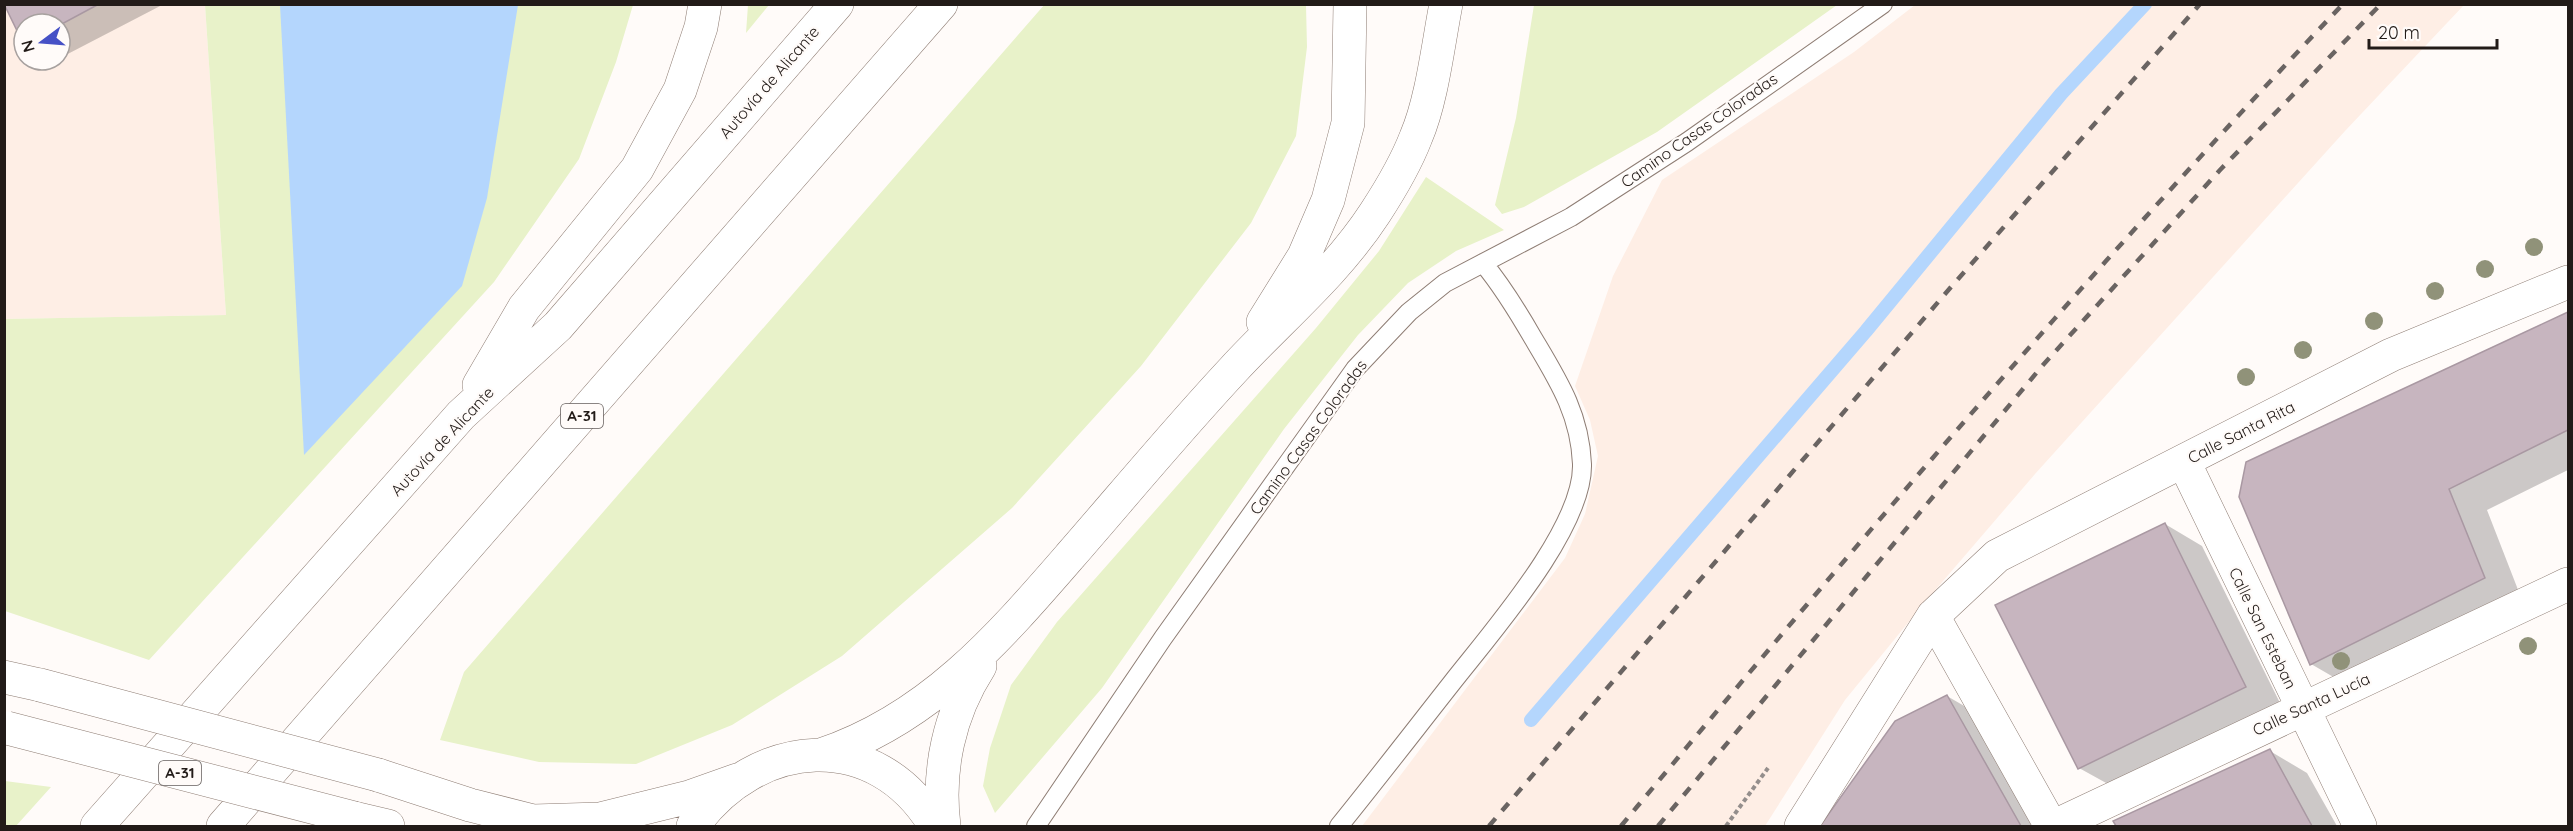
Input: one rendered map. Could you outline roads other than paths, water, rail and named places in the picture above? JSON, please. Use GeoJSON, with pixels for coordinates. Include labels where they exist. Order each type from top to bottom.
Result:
{"type":"FeatureCollection","features":[{"type":"Feature","properties":{"kind":"main road"},"geometry":{"type":"LineString","coordinates":[[461,415],[524,308],[637,169],[680,90],[701,27],[705,4]]}},
{"type":"Feature","properties":{"kind":"main road","name":"Autovía de Alicante"},"geometry":{"type":"LineString","coordinates":[[97,826],[461,415],[558,326],[837,4]]}},
{"type":"Feature","properties":{"kind":"main road"},"geometry":{"type":"LineString","coordinates":[[1233,369],[1305,256],[1328,200],[1348,123],[1350,4]]}},
{"type":"Feature","properties":{"kind":"main road"},"geometry":{"type":"LineString","coordinates":[[821,755],[880,731],[908,713],[945,687],[998,639],[1233,369],[1320,283],[1375,213],[1417,136],[1434,69],[1446,4]]}},
{"type":"Feature","properties":{"kind":"main road","name":"A-31"},"geometry":{"type":"LineString","coordinates":[[223,826],[941,5]]}},
{"type":"Feature","properties":{"kind":"main road","name":"Calle Santa Rita"},"geometry":{"type":"LineString","coordinates":[[1801,826],[1934,616],[1997,556],[2391,355],[2568,282]]}},
{"type":"Feature","properties":{"kind":"main road","name":"Calle San Esteban"},"geometry":{"type":"LineString","coordinates":[[2184,462],[2360,826]]}},
{"type":"Feature","properties":{"kind":"main road","name":"Calle Santa Lucía"},"geometry":{"type":"LineString","coordinates":[[2053,826],[2568,584]]}},
{"type":"Feature","properties":{"kind":"main road"},"geometry":{"type":"LineString","coordinates":[[1934,616],[2053,826]]}},
{"type":"Feature","properties":{"kind":"main road"},"geometry":{"type":"LineString","coordinates":[[944,826],[941,803],[943,765],[957,708],[998,639]]}},
{"type":"Feature","properties":{"kind":"main road"},"geometry":{"type":"LineString","coordinates":[[4,676],[378,776],[470,805],[533,821],[600,819],[688,797],[737,780],[774,762],[799,756],[821,755],[847,757],[869,765],[915,797],[935,826]]}},
{"type":"Feature","properties":{"kind":"main road","name":"A-31"},"geometry":{"type":"LineString","coordinates":[[6,728],[360,822],[388,826]]}},
{"type":"Feature","properties":{"kind":"main road"},"geometry":{"type":"LineString","coordinates":[[693,826],[707,806],[737,780]]}},
{"type":"Feature","properties":{"kind":"lane","name":"Camino Casas Coloradas"},"geometry":{"type":"LineString","coordinates":[[1036,826],[1163,638],[1355,369],[1409,312],[1445,283],[1571,217],[1687,142],[1883,4]]}},
{"type":"Feature","properties":{"kind":"lane"},"geometry":{"type":"LineString","coordinates":[[1339,826],[1526,589],[1558,537],[1574,502],[1582,466],[1577,429],[1565,390],[1502,286],[1483,263]]}},
{"type":"Feature","properties":{"kind":"water"},"geometry":{"type":"Polygon","coordinates":[[[280,5],[518,5],[487,198],[462,286],[304,455],[280,5]]]}},
{"type":"Feature","properties":{"kind":"waterway"},"geometry":{"type":"LineString","coordinates":[[1531,720],[1866,331],[2061,94],[2145,4]]}},
{"type":"Feature","properties":{"kind":"railway"},"geometry":{"type":"LineString","coordinates":[[1489,826],[1951,287],[2200,4]]}},
{"type":"Feature","properties":{"kind":"railway"},"geometry":{"type":"LineString","coordinates":[[1621,826],[1975,409],[2157,205],[2343,4]]}},
{"type":"Feature","properties":{"kind":"railway"},"geometry":{"type":"LineString","coordinates":[[1658,826],[2043,365],[2220,170],[2381,4]]}}]}
